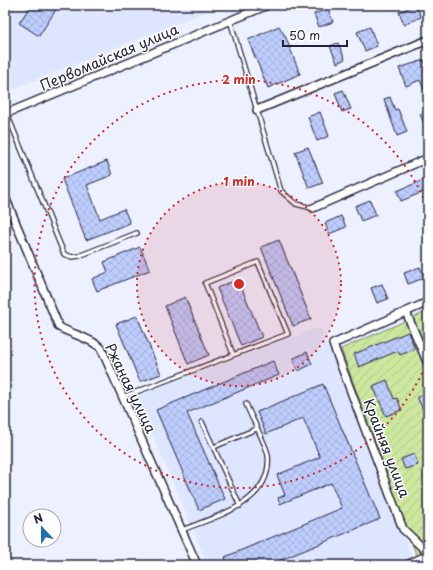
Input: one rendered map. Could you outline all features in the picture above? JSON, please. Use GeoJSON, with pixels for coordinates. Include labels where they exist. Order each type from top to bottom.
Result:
{"type":"FeatureCollection","features":[{"type":"Feature","properties":{"kind":"street","name":"Первомайская улица"},"geometry":{"type":"LineString","coordinates":[[6,112],[268,5]]}},
{"type":"Feature","properties":{"kind":"street"},"geometry":{"type":"LineString","coordinates":[[257,110],[428,40]]}},
{"type":"Feature","properties":{"kind":"street"},"geometry":{"type":"LineString","coordinates":[[313,208],[428,158]]}},
{"type":"Feature","properties":{"kind":"street","name":"Ржаная улица"},"geometry":{"type":"LineString","coordinates":[[5,197],[59,327],[70,333],[92,340],[101,348],[197,565]]}},
{"type":"Feature","properties":{"kind":"street"},"geometry":{"type":"LineString","coordinates":[[428,302],[406,312],[428,364]]}},
{"type":"Feature","properties":{"kind":"street","name":"Крайняя улица"},"geometry":{"type":"LineString","coordinates":[[406,312],[333,344],[403,529],[428,554]]}},
{"type":"Feature","properties":{"kind":"street"},"geometry":{"type":"LineString","coordinates":[[407,565],[428,554]]}},
{"type":"Feature","properties":{"kind":"lane"},"geometry":{"type":"LineString","coordinates":[[230,20],[281,190],[296,204],[313,208]]}},
{"type":"Feature","properties":{"kind":"lane"},"geometry":{"type":"LineString","coordinates":[[6,112],[64,254],[72,257],[79,256],[137,233]]}},
{"type":"Feature","properties":{"kind":"lane"},"geometry":{"type":"LineString","coordinates":[[123,397],[288,334],[258,262],[205,283],[233,354]]}},
{"type":"Feature","properties":{"kind":"lane"},"geometry":{"type":"LineString","coordinates":[[182,530],[240,506],[255,493],[264,481],[268,454],[246,404]]}},
{"type":"Feature","properties":{"kind":"lane"},"geometry":{"type":"LineString","coordinates":[[202,422],[240,506]]}},
{"type":"Feature","properties":{"kind":"lane"},"geometry":{"type":"LineString","coordinates":[[214,447],[256,429]]}},
{"type":"Feature","properties":{"kind":"shaded area"},"geometry":{"type":"Polygon","coordinates":[[[5,5],[204,5],[210,10],[5,92],[5,5]]]}},
{"type":"Feature","properties":{"kind":"shaded area"},"geometry":{"type":"Polygon","coordinates":[[[320,327],[412,557],[394,565],[208,565],[136,396],[320,327]]]}},
{"type":"Feature","properties":{"kind":"green space"},"geometry":{"type":"Polygon","coordinates":[[[428,311],[428,565],[400,565],[417,557],[341,349],[428,311]]]}},
{"type":"Feature","properties":{"kind":"building"},"geometry":{"type":"Polygon","coordinates":[[[31,5],[59,5],[39,36],[19,23],[31,5]]]}},
{"type":"Feature","properties":{"kind":"building"},"geometry":{"type":"Polygon","coordinates":[[[416,5],[421,17],[404,25],[399,12],[416,5]]]}},
{"type":"Feature","properties":{"kind":"building"},"geometry":{"type":"Polygon","coordinates":[[[328,9],[333,22],[319,27],[314,14],[328,9]]]}},
{"type":"Feature","properties":{"kind":"building"},"geometry":{"type":"Polygon","coordinates":[[[279,26],[286,38],[300,74],[268,88],[248,40],[279,26]]]}},
{"type":"Feature","properties":{"kind":"building"},"geometry":{"type":"Polygon","coordinates":[[[370,27],[377,46],[365,51],[357,32],[370,27]]]}},
{"type":"Feature","properties":{"kind":"building"},"geometry":{"type":"Polygon","coordinates":[[[338,43],[345,59],[337,63],[330,46],[338,43]]]}},
{"type":"Feature","properties":{"kind":"building"},"geometry":{"type":"Polygon","coordinates":[[[424,60],[428,71],[428,99],[420,80],[406,86],[399,68],[424,60]]]}},
{"type":"Feature","properties":{"kind":"building"},"geometry":{"type":"Polygon","coordinates":[[[343,90],[351,109],[342,112],[335,93],[343,90]]]}},
{"type":"Feature","properties":{"kind":"building"},"geometry":{"type":"Polygon","coordinates":[[[390,97],[395,110],[398,109],[407,132],[397,136],[384,99],[390,97]]]}},
{"type":"Feature","properties":{"kind":"building"},"geometry":{"type":"Polygon","coordinates":[[[428,111],[428,133],[420,114],[428,111]]]}},
{"type":"Feature","properties":{"kind":"building"},"geometry":{"type":"Polygon","coordinates":[[[320,112],[329,136],[317,141],[308,117],[320,112]]]}},
{"type":"Feature","properties":{"kind":"building"},"geometry":{"type":"Polygon","coordinates":[[[308,147],[323,183],[309,188],[295,152],[308,147]]]}},
{"type":"Feature","properties":{"kind":"building"},"geometry":{"type":"Polygon","coordinates":[[[107,161],[112,175],[87,185],[100,219],[124,209],[130,223],[86,240],[62,179],[107,161]]]}},
{"type":"Feature","properties":{"kind":"building"},"geometry":{"type":"Polygon","coordinates":[[[428,178],[428,190],[401,201],[397,191],[428,178]]]}},
{"type":"Feature","properties":{"kind":"building"},"geometry":{"type":"Polygon","coordinates":[[[370,200],[376,215],[361,221],[355,206],[370,200]]]}},
{"type":"Feature","properties":{"kind":"building"},"geometry":{"type":"Polygon","coordinates":[[[341,216],[346,227],[329,234],[325,223],[341,216]]]}},
{"type":"Feature","properties":{"kind":"building"},"geometry":{"type":"Polygon","coordinates":[[[279,240],[311,319],[293,326],[261,247],[279,240]]]}},
{"type":"Feature","properties":{"kind":"building"},"geometry":{"type":"Polygon","coordinates":[[[140,247],[150,270],[97,291],[92,279],[108,272],[104,262],[140,247]]]}},
{"type":"Feature","properties":{"kind":"building"},"geometry":{"type":"Polygon","coordinates":[[[420,267],[424,278],[408,284],[404,273],[420,267]]]}},
{"type":"Feature","properties":{"kind":"building"},"geometry":{"type":"Polygon","coordinates":[[[238,279],[262,337],[241,346],[217,288],[238,279]]]}},
{"type":"Feature","properties":{"kind":"building"},"geometry":{"type":"Polygon","coordinates":[[[382,284],[388,299],[377,303],[371,288],[382,284]]]}},
{"type":"Feature","properties":{"kind":"building"},"geometry":{"type":"Polygon","coordinates":[[[185,297],[209,355],[188,364],[165,306],[185,297]]]}},
{"type":"Feature","properties":{"kind":"building"},"geometry":{"type":"Polygon","coordinates":[[[137,316],[161,374],[140,382],[116,324],[137,316]]]}},
{"type":"Feature","properties":{"kind":"building"},"geometry":{"type":"Polygon","coordinates":[[[408,332],[415,349],[400,355],[398,351],[359,367],[354,354],[408,332]]]}},
{"type":"Feature","properties":{"kind":"building"},"geometry":{"type":"Polygon","coordinates":[[[307,352],[312,364],[298,371],[292,359],[307,352]]]}},
{"type":"Feature","properties":{"kind":"building"},"geometry":{"type":"Polygon","coordinates":[[[273,361],[279,375],[187,413],[225,499],[199,510],[156,410],[273,361]]]}},
{"type":"Feature","properties":{"kind":"building"},"geometry":{"type":"Polygon","coordinates":[[[387,380],[394,399],[397,398],[402,410],[386,416],[373,386],[387,380]]]}},
{"type":"Feature","properties":{"kind":"building"},"geometry":{"type":"Polygon","coordinates":[[[323,384],[380,519],[269,565],[228,565],[225,557],[342,508],[331,483],[280,504],[278,498],[285,495],[277,475],[320,457],[303,418],[266,434],[257,412],[323,384]]]}},
{"type":"Feature","properties":{"kind":"building"},"geometry":{"type":"Polygon","coordinates":[[[428,392],[428,420],[417,397],[428,392]]]}},
{"type":"Feature","properties":{"kind":"building"},"geometry":{"type":"Polygon","coordinates":[[[414,454],[418,465],[405,469],[401,459],[414,454]]]}}]}
